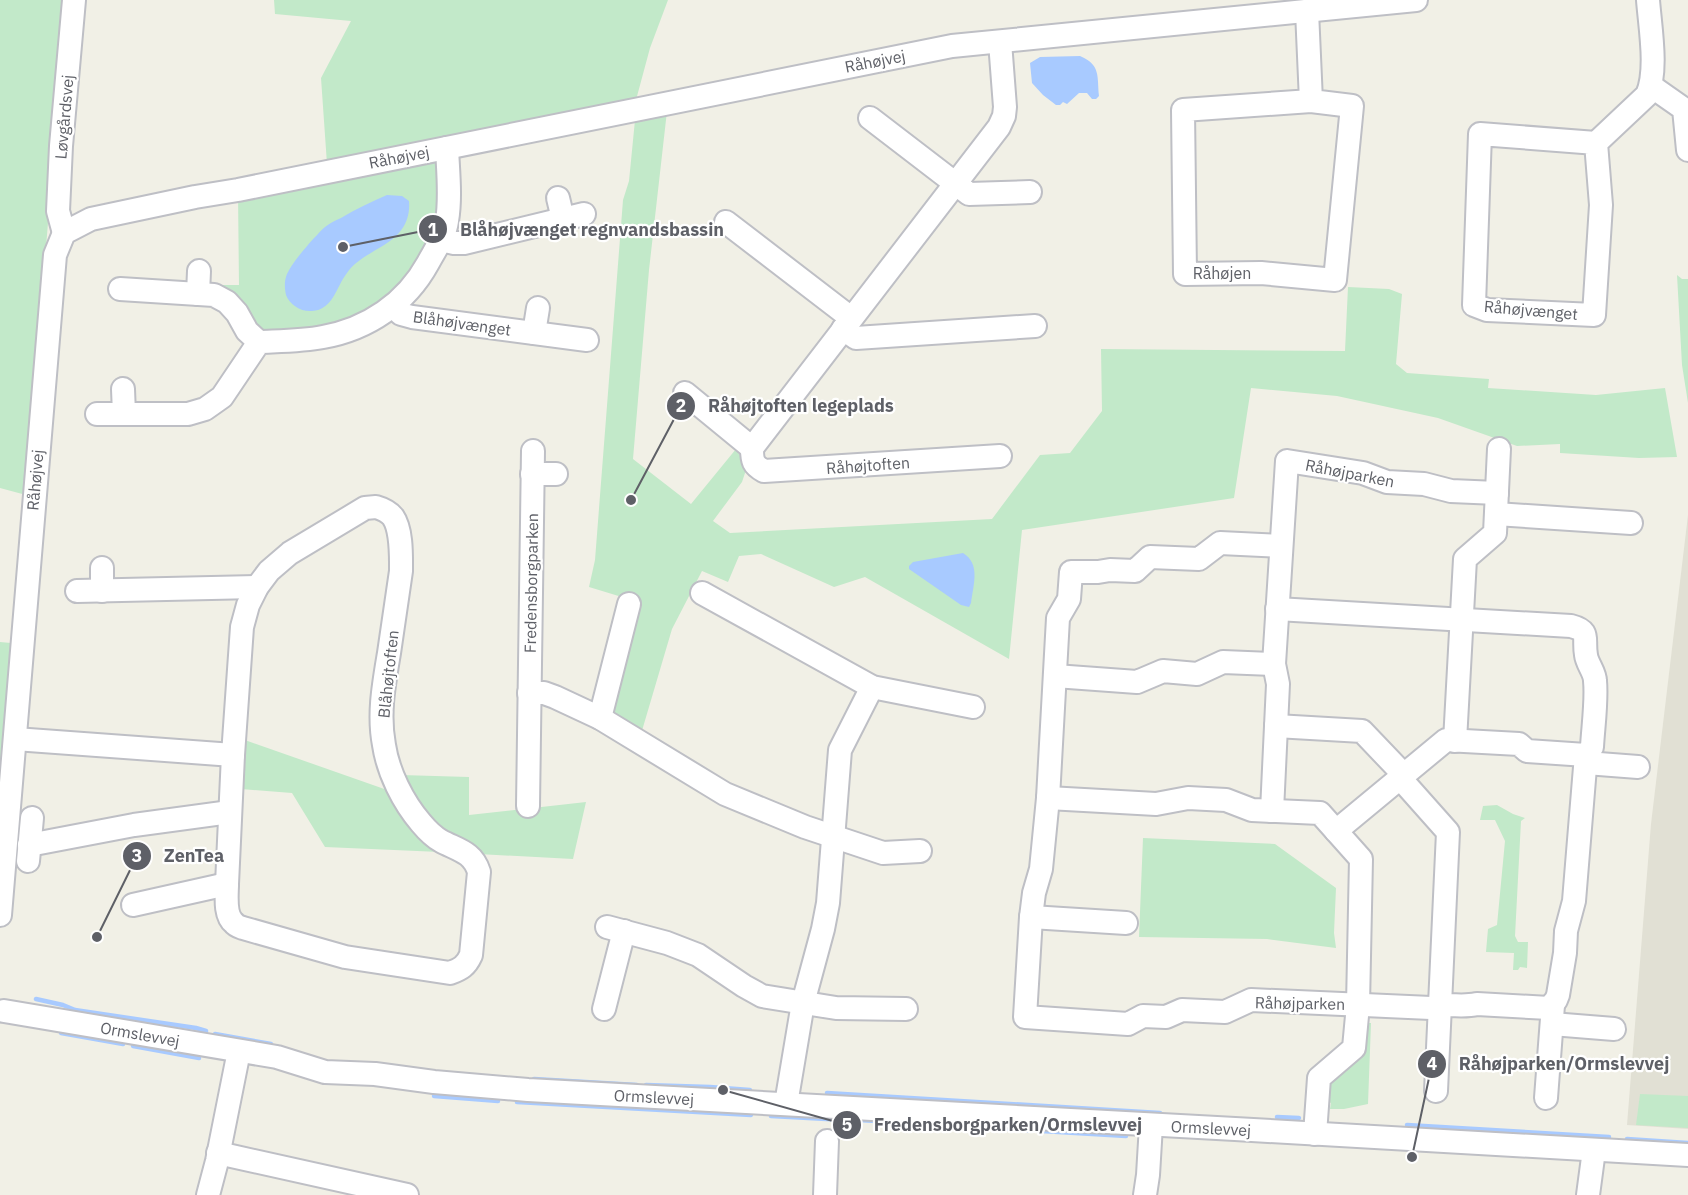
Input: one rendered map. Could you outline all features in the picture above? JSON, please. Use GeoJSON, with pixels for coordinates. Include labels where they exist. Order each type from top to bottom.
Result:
{"type":"FeatureCollection","features":[{"type":"Feature","properties":{"kind":"street","name":"Løvgårdsvej"},"geometry":{"type":"LineString","coordinates":[[64,233],[58,211],[75,0]]}},
{"type":"Feature","properties":{"kind":"street","name":"Råhøjvej"},"geometry":{"type":"LineString","coordinates":[[0,915],[55,255],[64,233],[76,225],[91,219],[195,197],[952,46],[1416,0]]}},
{"type":"Feature","properties":{"kind":"street"},"geometry":{"type":"LineString","coordinates":[[1596,143],[1647,95],[1651,86],[1653,71],[1648,0]]}},
{"type":"Feature","properties":{"kind":"street"},"geometry":{"type":"LineString","coordinates":[[1307,11],[1311,101]]}},
{"type":"Feature","properties":{"kind":"street"},"geometry":{"type":"LineString","coordinates":[[752,448],[999,127],[1005,107],[1000,42]]}},
{"type":"Feature","properties":{"kind":"street"},"geometry":{"type":"LineString","coordinates":[[1651,86],[1684,109],[1688,150]]}},
{"type":"Feature","properties":{"kind":"street","name":"Råhøjen"},"geometry":{"type":"LineString","coordinates":[[1311,101],[1352,106],[1335,280],[1261,273],[1185,274],[1183,110],[1311,101]]}},
{"type":"Feature","properties":{"kind":"street"},"geometry":{"type":"LineString","coordinates":[[870,118],[969,194],[1030,192]]}},
{"type":"Feature","properties":{"kind":"street","name":"Råhøjvænget"},"geometry":{"type":"LineString","coordinates":[[1480,134],[1596,143],[1601,205],[1594,315],[1487,310],[1474,305],[1480,134]]}},
{"type":"Feature","properties":{"kind":"street","name":"Blåhøjvænget"},"geometry":{"type":"LineString","coordinates":[[259,342],[321,338],[351,331],[375,319],[393,306],[411,288],[424,271],[441,240],[447,223],[447,148]]}},
{"type":"Feature","properties":{"kind":"street"},"geometry":{"type":"LineString","coordinates":[[441,240],[464,243],[568,210]]}},
{"type":"Feature","properties":{"kind":"street"},"geometry":{"type":"LineString","coordinates":[[726,222],[847,323],[856,338],[1035,326]]}},
{"type":"Feature","properties":{"kind":"street"},"geometry":{"type":"LineString","coordinates":[[198,294],[199,271]]}},
{"type":"Feature","properties":{"kind":"street"},"geometry":{"type":"LineString","coordinates":[[97,414],[188,414],[205,409],[222,397],[259,342],[247,331],[237,313],[227,302],[214,295],[120,289]]}},
{"type":"Feature","properties":{"kind":"street","name":"Blåhøjvænget"},"geometry":{"type":"LineString","coordinates":[[393,306],[401,314],[412,318],[587,340]]}},
{"type":"Feature","properties":{"kind":"street","name":"Blåhøjvænget"},"geometry":{"type":"LineString","coordinates":[[534,333],[538,308]]}},
{"type":"Feature","properties":{"kind":"street"},"geometry":{"type":"LineString","coordinates":[[123,389],[124,414]]}},
{"type":"Feature","properties":{"kind":"street","name":"Råhøjtoften"},"geometry":{"type":"LineString","coordinates":[[685,393],[752,448],[752,460],[756,467],[764,471],[1000,456]]}},
{"type":"Feature","properties":{"kind":"street"},"geometry":{"type":"LineString","coordinates":[[1455,741],[1465,559],[1495,533],[1499,449]]}},
{"type":"Feature","properties":{"kind":"street","name":"Fredensborgparken"},"geometry":{"type":"LineString","coordinates":[[528,806],[533,451]]}},
{"type":"Feature","properties":{"kind":"street","name":"Råhøjparken"},"geometry":{"type":"LineString","coordinates":[[1272,811],[1278,684],[1274,664],[1287,461],[1363,473],[1387,482],[1424,484],[1496,504],[1631,523]]}},
{"type":"Feature","properties":{"kind":"street"},"geometry":{"type":"LineString","coordinates":[[532,474],[556,474]]}},
{"type":"Feature","properties":{"kind":"street","name":"Blåhøjtoften"},"geometry":{"type":"LineString","coordinates":[[376,507],[385,510],[393,518],[399,535],[401,571],[382,694],[381,722],[384,745],[390,768],[421,824],[439,840],[468,855],[476,862],[479,872],[471,956],[460,970],[450,973],[438,972],[345,957],[243,928],[234,924],[230,917],[227,908],[227,884],[242,627],[248,605],[257,587],[269,571],[290,553],[365,508],[376,507]]}},
{"type":"Feature","properties":{"kind":"street","name":"Råhøjparken"},"geometry":{"type":"LineString","coordinates":[[1281,546],[1220,543],[1199,559],[1150,557],[1135,571],[1071,573],[1069,599],[1058,618],[1048,798],[1041,869],[1034,893],[1031,917],[1025,1017],[1128,1024],[1143,1017],[1166,1017],[1182,1010],[1225,1012],[1251,1000],[1431,1008],[1440,1005],[1477,1004],[1549,1008],[1552,1015],[1614,1029]]}},
{"type":"Feature","properties":{"kind":"street"},"geometry":{"type":"LineString","coordinates":[[102,568],[102,591]]}},
{"type":"Feature","properties":{"kind":"street"},"geometry":{"type":"LineString","coordinates":[[77,591],[257,587]]}},
{"type":"Feature","properties":{"kind":"street"},"geometry":{"type":"LineString","coordinates":[[702,593],[872,687],[973,707]]}},
{"type":"Feature","properties":{"kind":"street"},"geometry":{"type":"LineString","coordinates":[[600,718],[629,604]]}},
{"type":"Feature","properties":{"kind":"street"},"geometry":{"type":"LineString","coordinates":[[1277,609],[1571,626],[1584,632],[1586,656],[1596,679],[1593,747],[1586,759],[1574,901],[1566,931],[1565,953],[1552,1015],[1546,1098]]}},
{"type":"Feature","properties":{"kind":"street"},"geometry":{"type":"LineString","coordinates":[[1055,676],[1137,682],[1163,671],[1197,674],[1223,662],[1274,664]]}},
{"type":"Feature","properties":{"kind":"street"},"geometry":{"type":"LineString","coordinates":[[786,1104],[803,1003],[828,903],[840,750],[872,687]]}},
{"type":"Feature","properties":{"kind":"street"},"geometry":{"type":"LineString","coordinates":[[529,693],[544,693],[600,718],[725,795],[805,827],[883,853],[920,851]]}},
{"type":"Feature","properties":{"kind":"street"},"geometry":{"type":"LineString","coordinates":[[1276,726],[1362,731],[1448,832],[1437,1091]]}},
{"type":"Feature","properties":{"kind":"street"},"geometry":{"type":"LineString","coordinates":[[15,739],[233,755]]}},
{"type":"Feature","properties":{"kind":"street"},"geometry":{"type":"LineString","coordinates":[[1336,831],[1446,740],[1519,744],[1527,751],[1638,767]]}},
{"type":"Feature","properties":{"kind":"street","name":"Råhøjparken"},"geometry":{"type":"LineString","coordinates":[[1048,798],[1156,804],[1188,798],[1226,800],[1252,810],[1320,813],[1361,859],[1358,1005],[1354,1047],[1319,1078],[1315,1134]]}},
{"type":"Feature","properties":{"kind":"street"},"geometry":{"type":"LineString","coordinates":[[32,818],[29,853],[134,825],[230,812]]}},
{"type":"Feature","properties":{"kind":"street"},"geometry":{"type":"LineString","coordinates":[[133,905],[227,884]]}},
{"type":"Feature","properties":{"kind":"street"},"geometry":{"type":"LineString","coordinates":[[1031,917],[1126,923]]}},
{"type":"Feature","properties":{"kind":"street"},"geometry":{"type":"LineString","coordinates":[[604,1009],[616,929],[667,943],[698,955],[762,996],[836,1008],[906,1009]]}},
{"type":"Feature","properties":{"kind":"street","name":"Ormslevvej"},"geometry":{"type":"LineString","coordinates":[[1,1009],[277,1058],[334,1060],[375,1074],[434,1082],[528,1090],[1688,1155]]}},
{"type":"Feature","properties":{"kind":"street"},"geometry":{"type":"LineString","coordinates":[[208,1195],[239,1051]]}},
{"type":"Feature","properties":{"kind":"street"},"geometry":{"type":"LineString","coordinates":[[1144,1195],[1148,1175],[1151,1125]]}},
{"type":"Feature","properties":{"kind":"street"},"geometry":{"type":"LineString","coordinates":[[825,1195],[827,1141]]}},
{"type":"Feature","properties":{"kind":"street"},"geometry":{"type":"LineString","coordinates":[[1588,1195],[1594,1150]]}},
{"type":"Feature","properties":{"kind":"street"},"geometry":{"type":"LineString","coordinates":[[218,1153],[405,1195]]}},
{"type":"Feature","properties":{"kind":"shaded area"},"geometry":{"type":"Polygon","coordinates":[[[1688,515],[1688,1129],[1627,1125],[1651,824],[1688,515]]]}},
{"type":"Feature","properties":{"kind":"green space"},"geometry":{"type":"Polygon","coordinates":[[[0,0],[66,0],[26,495],[0,488],[0,0]]]}},
{"type":"Feature","properties":{"kind":"green space"},"geometry":{"type":"Polygon","coordinates":[[[274,0],[668,0],[650,48],[636,100],[327,164],[321,78],[351,21],[275,14],[274,0]]]}},
{"type":"Feature","properties":{"kind":"green space"},"geometry":{"type":"Polygon","coordinates":[[[667,111],[649,270],[633,459],[691,504],[736,449],[747,467],[742,482],[713,521],[730,533],[992,519],[1040,455],[1070,453],[1102,411],[1101,349],[1345,351],[1348,287],[1389,289],[1402,294],[1396,364],[1407,373],[1489,379],[1488,388],[1596,395],[1665,388],[1677,457],[1639,458],[1560,453],[1560,444],[1517,446],[1438,418],[1337,396],[1251,388],[1234,498],[1022,530],[1009,659],[865,577],[834,587],[761,554],[739,556],[728,582],[702,571],[672,629],[641,734],[612,718],[609,710],[635,601],[589,587],[595,560],[623,200],[629,181],[635,120],[667,111]]]}},
{"type":"Feature","properties":{"kind":"green space"},"geometry":{"type":"Polygon","coordinates":[[[428,157],[441,164],[439,225],[410,275],[377,306],[339,324],[300,330],[259,332],[213,285],[239,285],[238,193],[428,157]]]}},
{"type":"Feature","properties":{"kind":"green space"},"geometry":{"type":"Polygon","coordinates":[[[1677,275],[1682,279],[1688,279],[1688,403],[1682,365],[1677,275]]]}},
{"type":"Feature","properties":{"kind":"green space"},"geometry":{"type":"Polygon","coordinates":[[[0,642],[11,643],[0,785],[0,642]]]}},
{"type":"Feature","properties":{"kind":"green space"},"geometry":{"type":"Polygon","coordinates":[[[242,739],[390,791],[440,852],[325,847],[292,793],[241,789],[242,739]]]}},
{"type":"Feature","properties":{"kind":"green space"},"geometry":{"type":"Polygon","coordinates":[[[401,775],[469,777],[469,815],[586,802],[573,859],[478,854],[434,827],[401,775]]]}},
{"type":"Feature","properties":{"kind":"green space"},"geometry":{"type":"Polygon","coordinates":[[[1497,805],[1525,818],[1521,821],[1515,936],[1518,942],[1528,942],[1527,968],[1520,967],[1518,970],[1513,970],[1514,953],[1486,952],[1488,929],[1497,925],[1505,841],[1495,820],[1480,820],[1483,806],[1497,805]]]}},
{"type":"Feature","properties":{"kind":"green space"},"geometry":{"type":"Polygon","coordinates":[[[1143,838],[1275,844],[1336,888],[1334,933],[1336,948],[1267,939],[1139,937],[1143,838]]]}},
{"type":"Feature","properties":{"kind":"green space"},"geometry":{"type":"Polygon","coordinates":[[[1364,1023],[1371,1023],[1368,1104],[1344,1109],[1330,1109],[1331,1103],[1327,1101],[1327,1082],[1364,1023]]]}},
{"type":"Feature","properties":{"kind":"green space"},"geometry":{"type":"Polygon","coordinates":[[[1640,1094],[1688,1096],[1688,1128],[1636,1125],[1640,1094]]]}},
{"type":"Feature","properties":{"kind":"water"},"geometry":{"type":"Polygon","coordinates":[[[1080,56],[1092,63],[1097,72],[1099,96],[1096,99],[1092,99],[1087,93],[1079,93],[1067,104],[1063,102],[1056,105],[1032,83],[1030,63],[1040,57],[1080,56]]]}},
{"type":"Feature","properties":{"kind":"water"},"geometry":{"type":"Polygon","coordinates":[[[387,195],[402,196],[409,201],[404,227],[386,244],[352,267],[325,307],[308,311],[293,305],[286,295],[285,279],[292,265],[309,243],[331,223],[387,195]]]}},
{"type":"Feature","properties":{"kind":"water"},"geometry":{"type":"Polygon","coordinates":[[[963,553],[969,558],[974,569],[969,607],[961,605],[909,569],[913,562],[963,553]]]}},
{"type":"Feature","properties":{"kind":"waterway"},"geometry":{"type":"LineString","coordinates":[[36,999],[75,1010],[206,1031]]}},
{"type":"Feature","properties":{"kind":"waterway"},"geometry":{"type":"LineString","coordinates":[[61,1033],[123,1044]]}},
{"type":"Feature","properties":{"kind":"waterway"},"geometry":{"type":"LineString","coordinates":[[215,1034],[271,1044]]}},
{"type":"Feature","properties":{"kind":"waterway"},"geometry":{"type":"LineString","coordinates":[[133,1046],[199,1058]]}},
{"type":"Feature","properties":{"kind":"waterway"},"geometry":{"type":"LineString","coordinates":[[534,1079],[637,1085]]}},
{"type":"Feature","properties":{"kind":"waterway"},"geometry":{"type":"LineString","coordinates":[[646,1085],[750,1090]]}},
{"type":"Feature","properties":{"kind":"waterway"},"geometry":{"type":"LineString","coordinates":[[827,1093],[1160,1113]]}},
{"type":"Feature","properties":{"kind":"waterway"},"geometry":{"type":"LineString","coordinates":[[434,1096],[498,1101]]}},
{"type":"Feature","properties":{"kind":"waterway"},"geometry":{"type":"LineString","coordinates":[[517,1102],[751,1115]]}},
{"type":"Feature","properties":{"kind":"waterway"},"geometry":{"type":"LineString","coordinates":[[771,1116],[845,1120]]}},
{"type":"Feature","properties":{"kind":"waterway"},"geometry":{"type":"LineString","coordinates":[[1277,1117],[1299,1118]]}},
{"type":"Feature","properties":{"kind":"waterway"},"geometry":{"type":"LineString","coordinates":[[859,1120],[1126,1136]]}},
{"type":"Feature","properties":{"kind":"waterway"},"geometry":{"type":"LineString","coordinates":[[1407,1125],[1609,1137]]}},
{"type":"Feature","properties":{"kind":"waterway"},"geometry":{"type":"LineString","coordinates":[[1627,1139],[1688,1143]]}},
{"type":"Feature","properties":{"kind":"place","name":"Blåhøjvænget regnvandsbassin"},"geometry":{"type":"Point","coordinates":[343,247]}},
{"type":"Feature","properties":{"kind":"place","name":"Råhøjtoften legeplads"},"geometry":{"type":"Point","coordinates":[631,500]}},
{"type":"Feature","properties":{"kind":"place","name":"ZenTea"},"geometry":{"type":"Point","coordinates":[97,937]}},
{"type":"Feature","properties":{"kind":"place","name":"Fredensborgparken/Ormslevvej"},"geometry":{"type":"Point","coordinates":[723,1090]}},
{"type":"Feature","properties":{"kind":"place","name":"Råhøjparken/Ormslevvej"},"geometry":{"type":"Point","coordinates":[1412,1157]}}]}
